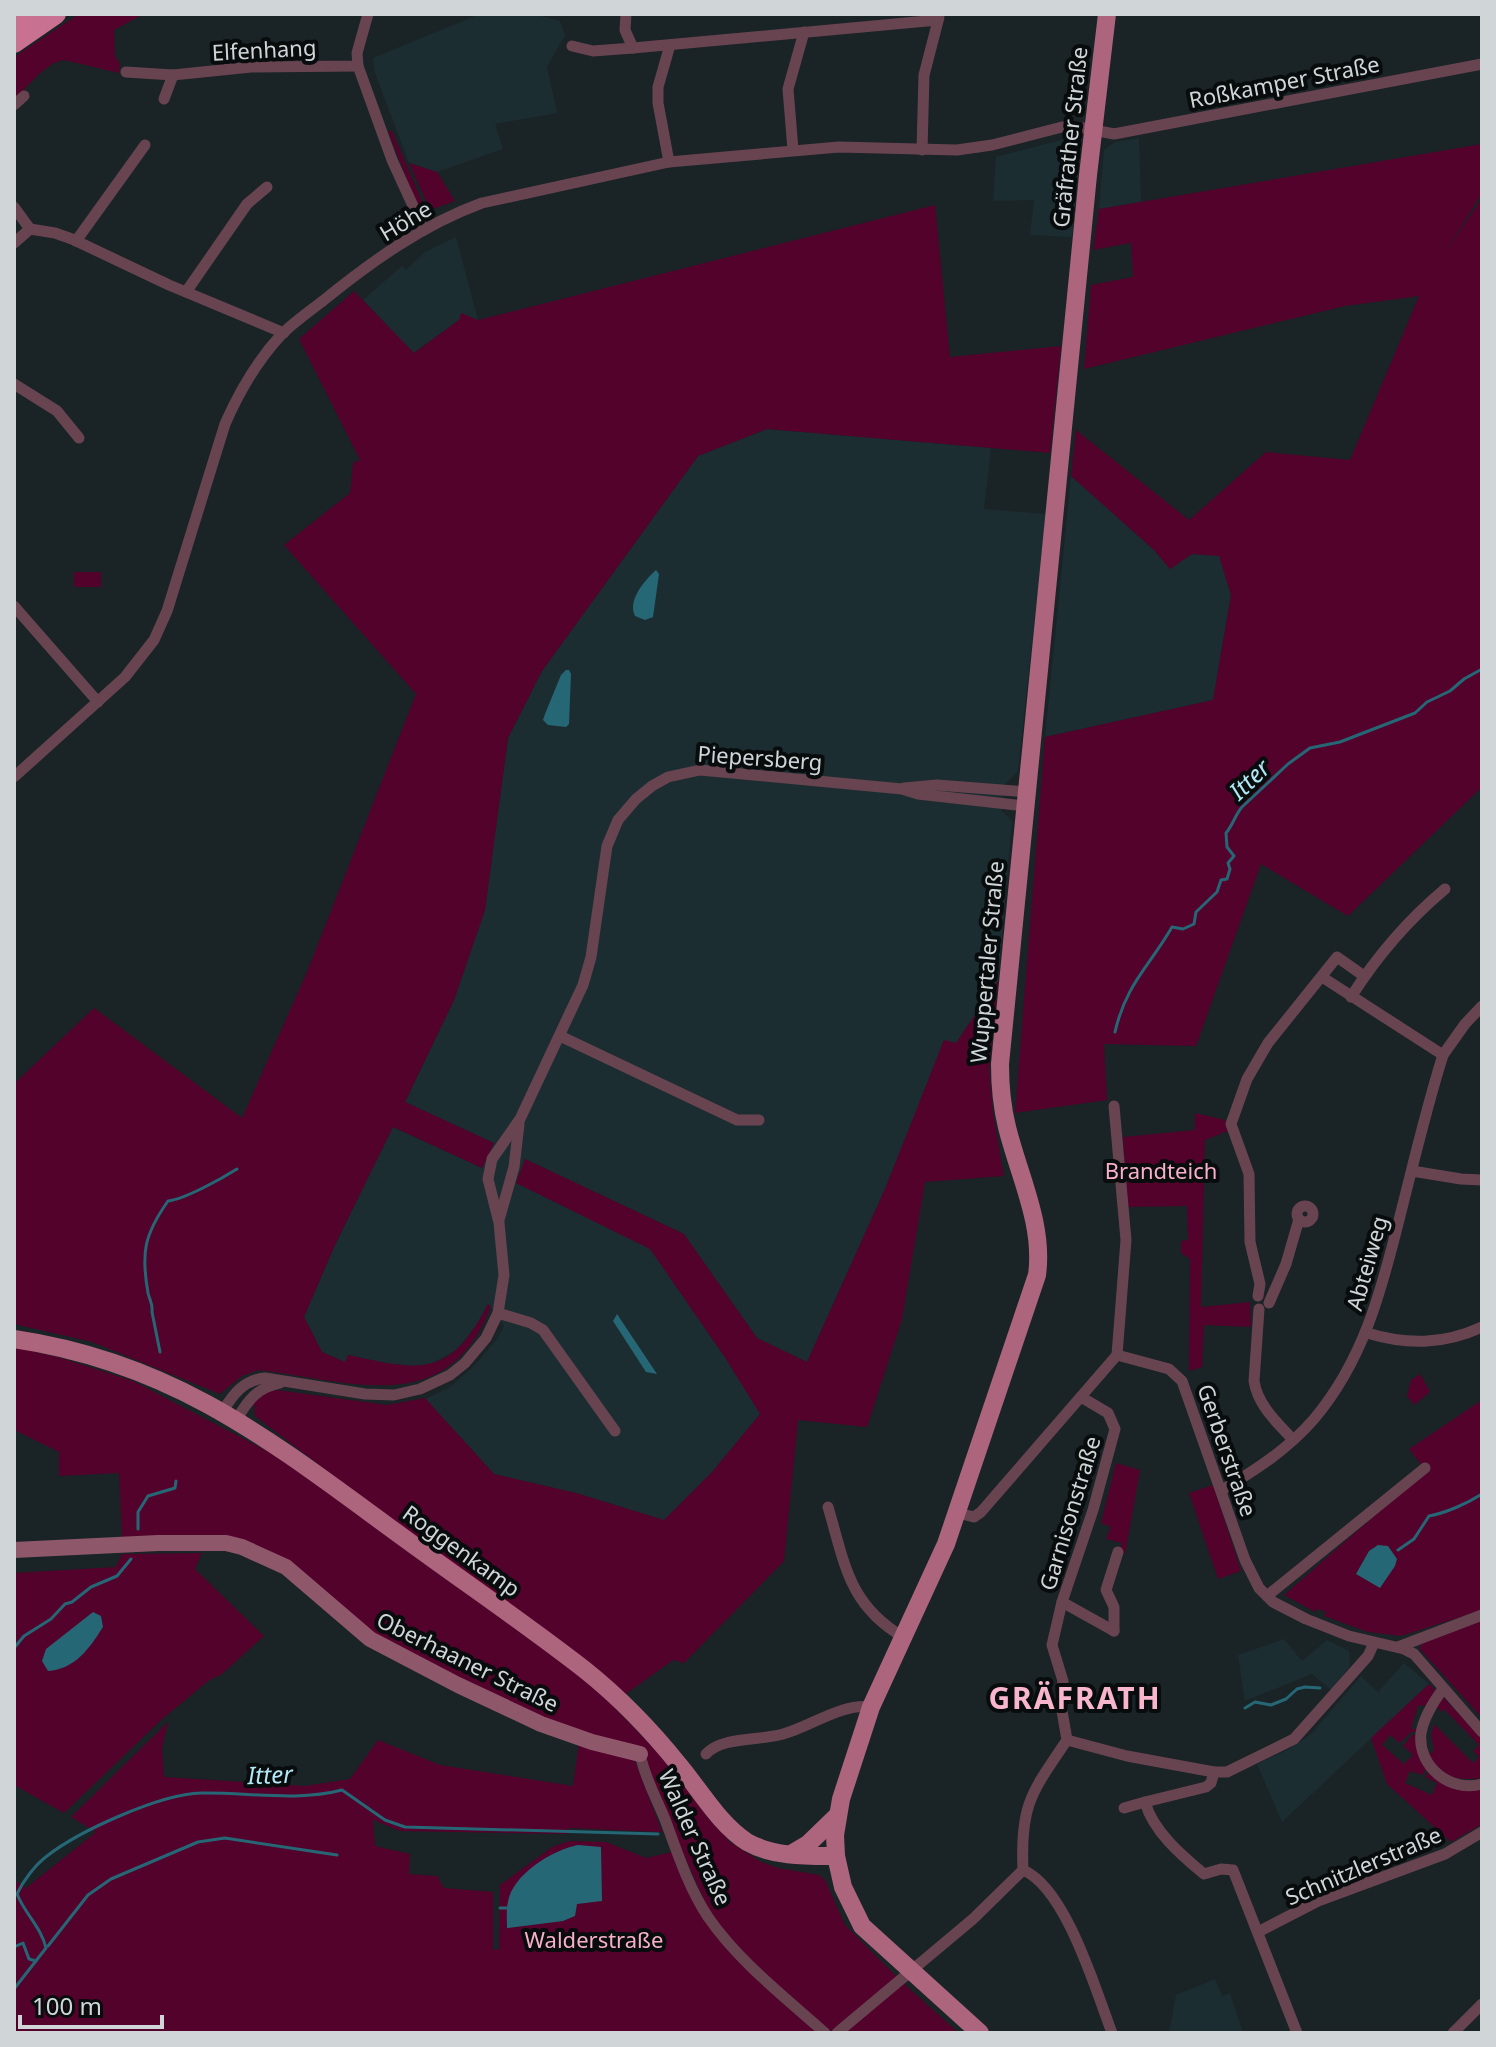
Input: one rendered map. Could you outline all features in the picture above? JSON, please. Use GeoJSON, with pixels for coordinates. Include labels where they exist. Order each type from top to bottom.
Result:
{"type":"FeatureCollection","features":[{"type":"Feature","properties":{"kind":"highway"},"geometry":{"type":"LineString","coordinates":[[14,22],[26,14]]}},
{"type":"Feature","properties":{"kind":"highway"},"geometry":{"type":"LineString","coordinates":[[14,43],[56,14]]}},
{"type":"Feature","properties":{"kind":"main road","name":"Gräfrather Straße"},"geometry":{"type":"LineString","coordinates":[[1080,265],[1107,14]]}},
{"type":"Feature","properties":{"kind":"main road","name":"Wuppertaler Straße"},"geometry":{"type":"LineString","coordinates":[[980,2033],[862,1926],[843,1887],[836,1856],[838,1815],[871,1707],[958,1513],[1031,1299],[1039,1265],[1038,1238],[1006,1126],[1000,1083],[1003,1022],[1080,265]]}},
{"type":"Feature","properties":{"kind":"main road","name":"Roggenkamp"},"geometry":{"type":"LineString","coordinates":[[14,1339],[74,1350],[131,1368],[194,1395],[230,1415],[585,1671],[640,1721],[734,1832],[761,1848],[791,1854],[836,1856]]}},
{"type":"Feature","properties":{"kind":"main road"},"geometry":{"type":"LineString","coordinates":[[791,1854],[808,1844],[838,1815]]}},
{"type":"Feature","properties":{"kind":"street"},"geometry":{"type":"LineString","coordinates":[[368,14],[357,53],[358,66],[392,160],[424,230]]}},
{"type":"Feature","properties":{"kind":"street"},"geometry":{"type":"LineString","coordinates":[[626,14],[625,30],[633,48]]}},
{"type":"Feature","properties":{"kind":"street"},"geometry":{"type":"LineString","coordinates":[[572,46],[593,51],[633,48],[939,17],[924,75],[922,150]]}},
{"type":"Feature","properties":{"kind":"street"},"geometry":{"type":"LineString","coordinates":[[793,150],[788,89],[804,32]]}},
{"type":"Feature","properties":{"kind":"street"},"geometry":{"type":"LineString","coordinates":[[669,162],[658,87],[670,45]]}},
{"type":"Feature","properties":{"kind":"street","name":"Roßkamper Straße"},"geometry":{"type":"LineString","coordinates":[[1095,131],[1123,133],[1482,64]]}},
{"type":"Feature","properties":{"kind":"street","name":"Elfenhang"},"geometry":{"type":"LineString","coordinates":[[126,72],[173,75],[251,67],[358,66]]}},
{"type":"Feature","properties":{"kind":"street"},"geometry":{"type":"LineString","coordinates":[[164,99],[173,75]]}},
{"type":"Feature","properties":{"kind":"street"},"geometry":{"type":"LineString","coordinates":[[14,105],[24,96]]}},
{"type":"Feature","properties":{"kind":"street","name":"Höhe"},"geometry":{"type":"LineString","coordinates":[[14,777],[125,677],[154,640],[167,611],[225,424],[236,398],[265,354],[284,333],[340,287],[424,230],[482,203],[669,162],[793,150],[974,148],[1062,127],[1095,131]]}},
{"type":"Feature","properties":{"kind":"street"},"geometry":{"type":"LineString","coordinates":[[76,241],[145,145]]}},
{"type":"Feature","properties":{"kind":"street"},"geometry":{"type":"LineString","coordinates":[[186,292],[247,204],[267,187]]}},
{"type":"Feature","properties":{"kind":"street"},"geometry":{"type":"LineString","coordinates":[[14,207],[30,229],[55,233],[76,241],[284,333]]}},
{"type":"Feature","properties":{"kind":"street"},"geometry":{"type":"LineString","coordinates":[[14,243],[30,229]]}},
{"type":"Feature","properties":{"kind":"street"},"geometry":{"type":"LineString","coordinates":[[14,384],[57,411],[79,438]]}},
{"type":"Feature","properties":{"kind":"street"},"geometry":{"type":"LineString","coordinates":[[14,606],[98,702]]}},
{"type":"Feature","properties":{"kind":"street","name":"Piepersberg"},"geometry":{"type":"LineString","coordinates":[[230,1415],[240,1389],[255,1379],[378,1395],[420,1389],[450,1375],[486,1338],[498,1313],[504,1275],[489,1168],[496,1150],[520,1119],[588,973],[604,860],[612,831],[636,799],[652,786],[684,772],[720,770],[902,789],[937,785],[1026,799]]}},
{"type":"Feature","properties":{"kind":"street"},"geometry":{"type":"LineString","coordinates":[[1351,997],[1364,976],[1410,920],[1445,889]]}},
{"type":"Feature","properties":{"kind":"street"},"geometry":{"type":"LineString","coordinates":[[1293,1440],[1264,1408],[1256,1392],[1255,1347],[1262,1302],[1250,1242],[1249,1174],[1231,1124],[1255,1064],[1268,1043],[1337,957],[1364,976]]}},
{"type":"Feature","properties":{"kind":"street"},"geometry":{"type":"LineString","coordinates":[[1322,977],[1443,1055]]}},
{"type":"Feature","properties":{"kind":"street","name":"Abteiweg"},"geometry":{"type":"LineString","coordinates":[[1222,1490],[1262,1465],[1293,1440],[1330,1398],[1349,1368],[1367,1333],[1380,1295],[1443,1055],[1482,1006]]}},
{"type":"Feature","properties":{"kind":"street"},"geometry":{"type":"LineString","coordinates":[[560,1036],[737,1120],[759,1120]]}},
{"type":"Feature","properties":{"kind":"street"},"geometry":{"type":"LineString","coordinates":[[1114,1106],[1126,1240],[1117,1355]]}},
{"type":"Feature","properties":{"kind":"street","name":"Piepersberg"},"geometry":{"type":"LineString","coordinates":[[499,1223],[504,1195],[514,1167],[520,1119]]}},
{"type":"Feature","properties":{"kind":"street"},"geometry":{"type":"LineString","coordinates":[[1412,1171],[1482,1180]]}},
{"type":"Feature","properties":{"kind":"street"},"geometry":{"type":"LineString","coordinates":[[1262,1302],[1286,1264],[1299,1219]]}},
{"type":"Feature","properties":{"kind":"street"},"geometry":{"type":"LineString","coordinates":[[498,1313],[543,1330],[615,1431]]}},
{"type":"Feature","properties":{"kind":"street"},"geometry":{"type":"LineString","coordinates":[[1367,1333],[1388,1340],[1422,1343],[1453,1338],[1482,1327]]}},
{"type":"Feature","properties":{"kind":"street","name":"Garnisonstraße"},"geometry":{"type":"LineString","coordinates":[[958,1513],[974,1517],[981,1512],[1117,1355]]}},
{"type":"Feature","properties":{"kind":"street","name":"Gerberstraße"},"geometry":{"type":"LineString","coordinates":[[1117,1355],[1169,1369],[1180,1377],[1247,1565],[1267,1596],[1306,1619],[1349,1636],[1397,1647]]}},
{"type":"Feature","properties":{"kind":"street","name":"Garnisonstraße"},"geometry":{"type":"LineString","coordinates":[[1067,1740],[1060,1699],[1063,1681],[1052,1645],[1062,1602],[1082,1547],[1115,1429],[1108,1413],[1081,1397]]}},
{"type":"Feature","properties":{"kind":"street"},"geometry":{"type":"LineString","coordinates":[[1267,1596],[1425,1468]]}},
{"type":"Feature","properties":{"kind":"street"},"geometry":{"type":"LineString","coordinates":[[828,1507],[845,1566],[860,1601],[870,1613],[903,1637]]}},
{"type":"Feature","properties":{"kind":"street","name":"Oberhaaner Straße"},"geometry":{"type":"LineString","coordinates":[[14,1550],[158,1543],[226,1543],[242,1547],[286,1567],[370,1639],[445,1679],[541,1724],[592,1742],[640,1754]]}},
{"type":"Feature","properties":{"kind":"street"},"geometry":{"type":"LineString","coordinates":[[1062,1602],[1114,1631],[1114,1607],[1106,1590],[1118,1552]]}},
{"type":"Feature","properties":{"kind":"street"},"geometry":{"type":"LineString","coordinates":[[1397,1647],[1482,1615]]}},
{"type":"Feature","properties":{"kind":"street"},"geometry":{"type":"LineString","coordinates":[[837,2033],[973,1919],[1023,1870],[1025,1811],[1040,1780],[1067,1740],[1127,1756],[1227,1772],[1294,1739],[1368,1656],[1374,1643]]}},
{"type":"Feature","properties":{"kind":"street"},"geometry":{"type":"LineString","coordinates":[[1397,1647],[1417,1657],[1482,1732]]}},
{"type":"Feature","properties":{"kind":"street"},"geometry":{"type":"LineString","coordinates":[[1443,1689],[1424,1723],[1421,1734],[1424,1754],[1430,1767],[1442,1778],[1466,1787],[1482,1784]]}},
{"type":"Feature","properties":{"kind":"street"},"geometry":{"type":"LineString","coordinates":[[706,1754],[717,1745],[785,1734],[852,1706],[871,1707]]}},
{"type":"Feature","properties":{"kind":"street","name":"Walder Straße"},"geometry":{"type":"LineString","coordinates":[[640,1754],[644,1775],[674,1849],[708,1916],[728,1944],[825,2033]]}},
{"type":"Feature","properties":{"kind":"street"},"geometry":{"type":"LineString","coordinates":[[1124,1808],[1146,1805],[1206,1787],[1211,1783],[1214,1772]]}},
{"type":"Feature","properties":{"kind":"street"},"geometry":{"type":"LineString","coordinates":[[1146,1805],[1154,1824],[1201,1872],[1233,1870],[1297,2033]]}},
{"type":"Feature","properties":{"kind":"street","name":"Schnitzlerstraße"},"geometry":{"type":"LineString","coordinates":[[1258,1932],[1318,1901],[1445,1854],[1482,1832]]}},
{"type":"Feature","properties":{"kind":"street"},"geometry":{"type":"LineString","coordinates":[[1023,1870],[1031,1874],[1066,1918],[1112,2033]]}},
{"type":"Feature","properties":{"kind":"street"},"geometry":{"type":"LineString","coordinates":[[1453,2033],[1482,2004]]}},
{"type":"Feature","properties":{"kind":"shaded area"},"geometry":{"type":"Polygon","coordinates":[[[480,14],[533,14],[560,21],[565,35],[547,67],[557,113],[495,124],[503,149],[437,172],[409,163],[375,73],[373,58],[480,14]]]}},
{"type":"Feature","properties":{"kind":"shaded area"},"geometry":{"type":"Polygon","coordinates":[[[1069,138],[1082,139],[1072,237],[1030,235],[1034,200],[993,201],[996,157],[1069,138]]]}},
{"type":"Feature","properties":{"kind":"shaded area"},"geometry":{"type":"Polygon","coordinates":[[[1139,138],[1141,202],[1099,209],[1104,150],[1115,142],[1139,138]]]}},
{"type":"Feature","properties":{"kind":"shaded area"},"geometry":{"type":"Polygon","coordinates":[[[456,237],[478,320],[459,320],[413,353],[363,300],[402,266],[406,270],[425,252],[456,237]]]}},
{"type":"Feature","properties":{"kind":"shaded area"},"geometry":{"type":"Polygon","coordinates":[[[767,429],[991,448],[984,509],[1046,514],[1018,771],[1005,784],[1002,811],[1012,821],[998,981],[956,1043],[944,1041],[885,1189],[807,1362],[757,1338],[684,1234],[525,1159],[516,1183],[650,1248],[761,1414],[712,1472],[664,1520],[576,1493],[494,1474],[425,1399],[450,1387],[474,1366],[497,1339],[504,1326],[488,1304],[457,1350],[425,1367],[396,1366],[349,1355],[345,1363],[322,1352],[304,1317],[334,1247],[393,1127],[482,1168],[494,1143],[405,1102],[454,1000],[485,910],[508,738],[542,671],[698,456],[767,429]]]}},
{"type":"Feature","properties":{"kind":"shaded area"},"geometry":{"type":"Polygon","coordinates":[[[1071,476],[1154,550],[1170,569],[1191,554],[1219,555],[1231,595],[1213,700],[1045,737],[1071,476]]]}},
{"type":"Feature","properties":{"kind":"shaded area"},"geometry":{"type":"Polygon","coordinates":[[[1284,1639],[1302,1661],[1327,1640],[1349,1651],[1350,1666],[1332,1691],[1312,1674],[1245,1701],[1238,1655],[1284,1639]]]}},
{"type":"Feature","properties":{"kind":"shaded area"},"geometry":{"type":"Polygon","coordinates":[[[1404,1663],[1429,1684],[1282,1822],[1257,1764],[1311,1734],[1361,1676],[1378,1692],[1404,1663]]]}},
{"type":"Feature","properties":{"kind":"shaded area"},"geometry":{"type":"Polygon","coordinates":[[[1215,1979],[1222,1996],[1230,1993],[1243,2033],[1169,2033],[1176,1995],[1215,1979]]]}},
{"type":"Feature","properties":{"kind":"green space"},"geometry":{"type":"Polygon","coordinates":[[[79,14],[144,14],[114,30],[119,73],[64,60],[43,71],[14,99],[14,57],[79,14]]]}},
{"type":"Feature","properties":{"kind":"green space"},"geometry":{"type":"Polygon","coordinates":[[[388,131],[392,131],[424,206],[422,209],[419,210],[388,131]]]}},
{"type":"Feature","properties":{"kind":"green space"},"geometry":{"type":"Polygon","coordinates":[[[1482,144],[1482,193],[1444,254],[1482,198],[1482,787],[1348,916],[1261,864],[1196,1046],[1104,1044],[1107,1100],[1015,1113],[1045,737],[1213,700],[1231,595],[1219,556],[1192,554],[1170,569],[1154,550],[1071,476],[1076,430],[1189,520],[1266,452],[1350,460],[1419,296],[1345,306],[1084,369],[1091,285],[1133,277],[1131,243],[1093,250],[1099,209],[1482,144]]]}},
{"type":"Feature","properties":{"kind":"green space"},"geometry":{"type":"Polygon","coordinates":[[[409,163],[437,172],[455,201],[430,210],[409,163]]]}},
{"type":"Feature","properties":{"kind":"green space"},"geometry":{"type":"Polygon","coordinates":[[[935,205],[950,357],[1061,346],[1050,453],[767,429],[698,456],[542,671],[508,738],[485,910],[454,1000],[405,1102],[494,1143],[482,1168],[393,1127],[334,1247],[304,1317],[322,1352],[345,1362],[348,1355],[414,1365],[446,1357],[474,1328],[488,1304],[491,1306],[472,1342],[450,1366],[423,1379],[393,1385],[361,1385],[259,1370],[242,1376],[220,1394],[92,1342],[14,1324],[14,1079],[17,1081],[94,1008],[242,1118],[307,972],[416,694],[284,545],[350,493],[353,463],[360,460],[299,339],[354,291],[414,353],[459,320],[461,313],[478,320],[935,205]]]}},
{"type":"Feature","properties":{"kind":"green space"},"geometry":{"type":"Polygon","coordinates":[[[74,572],[101,572],[101,587],[74,587],[74,572]]]}},
{"type":"Feature","properties":{"kind":"green space"},"geometry":{"type":"Polygon","coordinates":[[[998,981],[989,1069],[1004,1176],[925,1182],[902,1319],[867,1427],[798,1420],[784,1561],[684,1663],[673,1660],[623,1696],[255,1416],[254,1403],[266,1392],[277,1390],[387,1405],[425,1398],[494,1474],[576,1493],[664,1520],[712,1472],[760,1414],[650,1249],[516,1183],[525,1159],[684,1234],[757,1338],[807,1362],[885,1189],[944,1040],[956,1043],[998,981]]]}},
{"type":"Feature","properties":{"kind":"green space","name":"Brandteich"},"geometry":{"type":"Polygon","coordinates":[[[1195,1113],[1225,1120],[1228,1131],[1205,1140],[1201,1307],[1250,1302],[1251,1327],[1204,1325],[1202,1367],[1189,1371],[1190,1259],[1181,1253],[1181,1241],[1188,1240],[1187,1206],[1128,1207],[1123,1137],[1195,1130],[1195,1113]]]}},
{"type":"Feature","properties":{"kind":"green space","name":"Walderstraße"},"geometry":{"type":"Polygon","coordinates":[[[14,1347],[133,1381],[305,1471],[594,1686],[658,1753],[730,1842],[761,1862],[819,1875],[825,1880],[845,1925],[959,2033],[14,2033],[14,1880],[26,1888],[96,1832],[71,1817],[168,1722],[162,1748],[164,1777],[305,1786],[350,1779],[378,1740],[440,1765],[573,1786],[579,1742],[635,1761],[662,1832],[569,1828],[567,1834],[400,1831],[373,1820],[375,1846],[410,1854],[409,1874],[437,1876],[444,1888],[493,1892],[493,1950],[499,1949],[500,1885],[552,1847],[569,1841],[606,1842],[646,1858],[676,1851],[698,1903],[731,1943],[706,1904],[643,1764],[374,1637],[271,1552],[122,1539],[119,1473],[59,1476],[59,1452],[14,1430],[14,1347]]]}},
{"type":"Feature","properties":{"kind":"green space"},"geometry":{"type":"Polygon","coordinates":[[[1420,1374],[1430,1392],[1414,1405],[1407,1396],[1411,1380],[1420,1374]]]}},
{"type":"Feature","properties":{"kind":"green space"},"geometry":{"type":"Polygon","coordinates":[[[1482,1400],[1482,1610],[1401,1636],[1368,1632],[1324,1616],[1326,1612],[1317,1609],[1315,1612],[1284,1595],[1426,1471],[1409,1449],[1482,1400]],[[1372,1548],[1356,1574],[1395,1566],[1372,1548]]]}},
{"type":"Feature","properties":{"kind":"green space"},"geometry":{"type":"Polygon","coordinates":[[[1116,1463],[1140,1470],[1125,1554],[1119,1552],[1122,1543],[1106,1539],[1111,1527],[1101,1523],[1116,1463]]]}},
{"type":"Feature","properties":{"kind":"green space"},"geometry":{"type":"Polygon","coordinates":[[[1213,1485],[1241,1571],[1218,1579],[1189,1493],[1213,1485]]]}},
{"type":"Feature","properties":{"kind":"green space"},"geometry":{"type":"Polygon","coordinates":[[[202,1553],[195,1569],[264,1636],[222,1674],[208,1681],[160,1721],[64,1813],[14,1785],[14,1573],[116,1567],[122,1554],[202,1553]]]}},
{"type":"Feature","properties":{"kind":"green space"},"geometry":{"type":"Polygon","coordinates":[[[1482,1617],[1482,1718],[1420,1649],[1421,1643],[1482,1617]]]}},
{"type":"Feature","properties":{"kind":"green space"},"geometry":{"type":"Polygon","coordinates":[[[1429,1684],[1436,1691],[1429,1705],[1418,1706],[1411,1728],[1419,1730],[1410,1733],[1400,1743],[1390,1735],[1382,1745],[1404,1764],[1413,1755],[1403,1746],[1418,1733],[1428,1768],[1422,1775],[1410,1771],[1405,1783],[1432,1795],[1437,1783],[1425,1777],[1430,1769],[1482,1788],[1482,1824],[1451,1842],[1387,1784],[1371,1738],[1429,1684]]]}},
{"type":"Feature","properties":{"kind":"green space"},"geometry":{"type":"Polygon","coordinates":[[[1442,1696],[1482,1739],[1482,1778],[1465,1779],[1444,1773],[1429,1755],[1434,1750],[1431,1736],[1434,1724],[1473,1763],[1479,1757],[1473,1751],[1479,1745],[1444,1709],[1441,1712],[1435,1704],[1442,1696]]]}},
{"type":"Feature","properties":{"kind":"water"},"geometry":{"type":"Polygon","coordinates":[[[656,570],[659,574],[653,617],[645,620],[635,616],[633,603],[642,585],[656,570]]]}},
{"type":"Feature","properties":{"kind":"water"},"geometry":{"type":"Polygon","coordinates":[[[566,670],[571,674],[569,724],[566,727],[548,725],[543,720],[561,675],[566,670]]]}},
{"type":"Feature","properties":{"kind":"water"},"geometry":{"type":"Polygon","coordinates":[[[617,1314],[657,1374],[646,1372],[613,1321],[617,1314]]]}},
{"type":"Feature","properties":{"kind":"water"},"geometry":{"type":"Polygon","coordinates":[[[1378,1545],[1388,1546],[1397,1559],[1380,1588],[1356,1574],[1369,1551],[1378,1545]]]}},
{"type":"Feature","properties":{"kind":"water"},"geometry":{"type":"Polygon","coordinates":[[[93,1612],[101,1616],[103,1627],[92,1643],[74,1662],[48,1671],[42,1661],[46,1649],[93,1612]]]}},
{"type":"Feature","properties":{"kind":"water"},"geometry":{"type":"Polygon","coordinates":[[[578,1845],[601,1847],[602,1901],[577,1904],[575,1916],[563,1921],[507,1928],[508,1902],[517,1882],[545,1858],[578,1845]]]}},
{"type":"Feature","properties":{"kind":"waterway","name":"Itter"},"geometry":{"type":"LineString","coordinates":[[1115,1032],[1132,988],[1172,927],[1183,929],[1194,924],[1196,912],[1217,892],[1221,880],[1227,879],[1228,863],[1234,856],[1227,847],[1226,833],[1242,807],[1310,748],[1340,742],[1415,713],[1427,702],[1450,691],[1482,669]]}},
{"type":"Feature","properties":{"kind":"waterway"},"geometry":{"type":"LineString","coordinates":[[160,1352],[146,1279],[145,1255],[149,1235],[168,1201],[193,1193],[237,1169]]}},
{"type":"Feature","properties":{"kind":"waterway"},"geometry":{"type":"LineString","coordinates":[[138,1529],[138,1512],[148,1496],[175,1488],[176,1481]]}},
{"type":"Feature","properties":{"kind":"waterway"},"geometry":{"type":"LineString","coordinates":[[1398,1550],[1414,1539],[1429,1516],[1457,1507],[1482,1494]]}},
{"type":"Feature","properties":{"kind":"waterway"},"geometry":{"type":"LineString","coordinates":[[14,1648],[24,1636],[51,1619],[65,1604],[91,1587],[117,1576],[131,1559]]}},
{"type":"Feature","properties":{"kind":"waterway"},"geometry":{"type":"LineString","coordinates":[[1245,1708],[1255,1702],[1271,1705],[1286,1699],[1297,1689],[1320,1688]]}},
{"type":"Feature","properties":{"kind":"waterway","name":"Itter"},"geometry":{"type":"LineString","coordinates":[[14,1989],[46,1948],[17,1894],[34,1869],[61,1846],[99,1825],[184,1795],[289,1796],[342,1790],[385,1820],[405,1827],[658,1834]]}},
{"type":"Feature","properties":{"kind":"waterway"},"geometry":{"type":"LineString","coordinates":[[48,1946],[88,1895],[111,1879],[198,1842],[225,1838],[337,1855]]}},
{"type":"Feature","properties":{"kind":"waterway"},"geometry":{"type":"LineString","coordinates":[[500,1908],[510,1908]]}},
{"type":"Feature","properties":{"kind":"waterway"},"geometry":{"type":"LineString","coordinates":[[14,1947],[23,1943],[29,1959],[36,1961]]}},
{"type":"Feature","properties":{"kind":"district","name":"GRÄFRATH"},"geometry":{"type":"Point","coordinates":[1075,1697]}}]}
